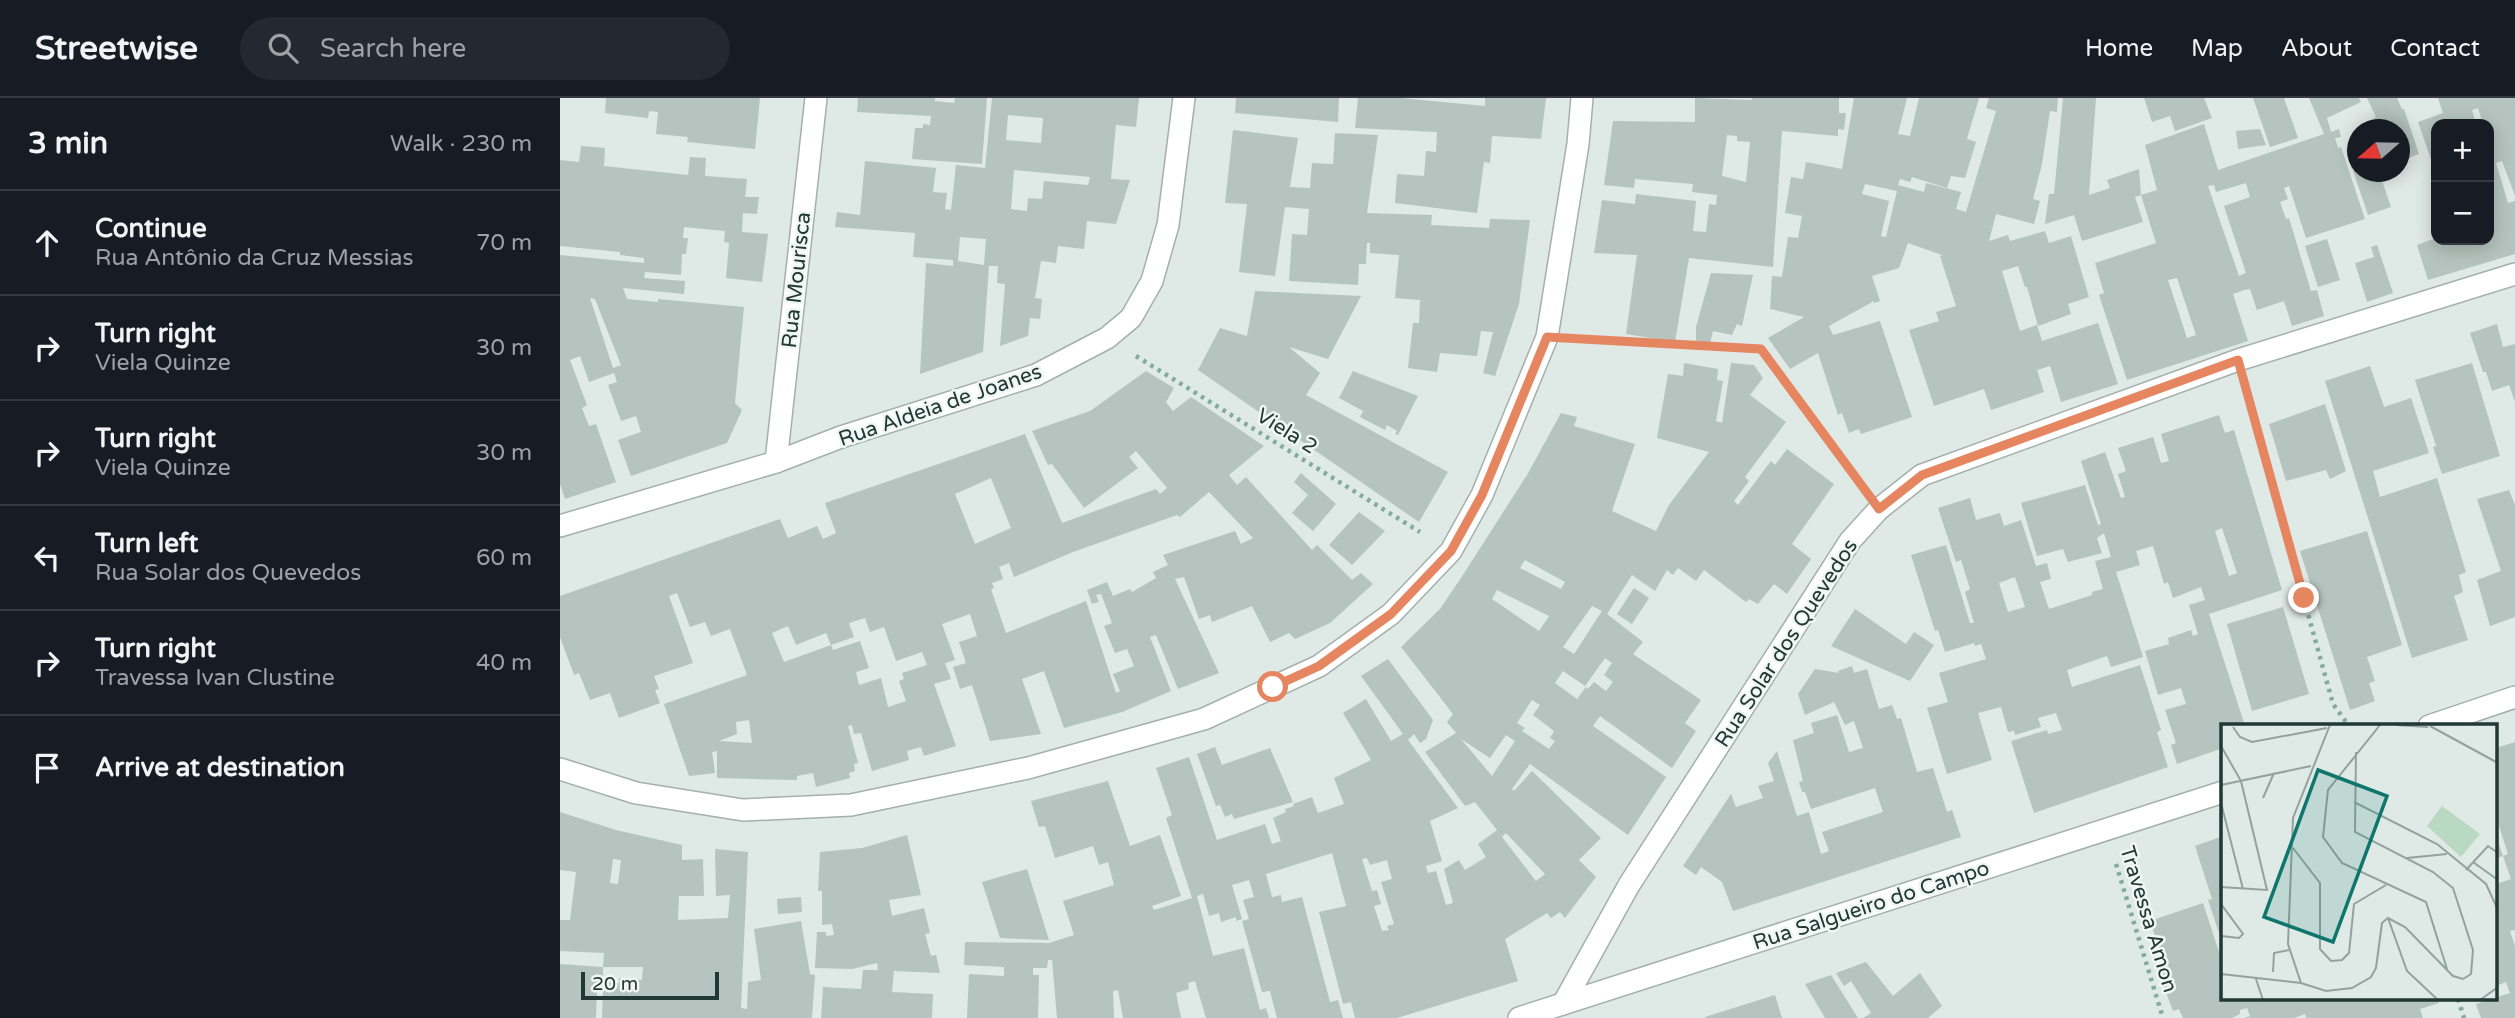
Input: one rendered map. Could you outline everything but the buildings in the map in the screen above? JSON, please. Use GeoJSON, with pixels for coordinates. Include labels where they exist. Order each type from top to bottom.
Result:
{"type":"FeatureCollection","features":[{"type":"Feature","properties":{"kind":"street","name":"Rua Mourisca"},"geometry":{"type":"LineString","coordinates":[[776,462],[816,98]]}},
{"type":"Feature","properties":{"kind":"street","name":"Rua Aldeia de Joanes"},"geometry":{"type":"LineString","coordinates":[[560,526],[776,462],[841,437],[1036,375],[1107,338],[1131,318],[1152,281],[1168,225],[1184,98]]}},
{"type":"Feature","properties":{"kind":"street"},"geometry":{"type":"LineString","coordinates":[[560,769],[636,793],[743,810],[851,805],[1028,768],[1204,719],[1319,666],[1391,614],[1451,551],[1482,495],[1547,337],[1578,144],[1582,98]]}},
{"type":"Feature","properties":{"kind":"street","name":"Rua Solar dos Quevedos"},"geometry":{"type":"LineString","coordinates":[[1563,1004],[1629,885],[1850,541],[1879,509],[1922,475],[2238,360],[2515,274]]}},
{"type":"Feature","properties":{"kind":"street"},"geometry":{"type":"LineString","coordinates":[[2435,724],[2515,697]]}},
{"type":"Feature","properties":{"kind":"street","name":"Rua Salgueiro do Campo"},"geometry":{"type":"LineString","coordinates":[[1519,1018],[2221,793]]}},
{"type":"Feature","properties":{"kind":"path"},"geometry":{"type":"LineString","coordinates":[[1547,337],[1761,349],[1879,509]]}},
{"type":"Feature","properties":{"kind":"path","name":"Viela 2"},"geometry":{"type":"LineString","coordinates":[[1107,338],[1451,551]]}},
{"type":"Feature","properties":{"kind":"path"},"geometry":{"type":"LineString","coordinates":[[2238,360],[2333,704],[2348,724]]}},
{"type":"Feature","properties":{"kind":"path","name":"Travessa Amon"},"geometry":{"type":"LineString","coordinates":[[2105,830],[2164,1018]]}},
{"type":"Feature","properties":{"kind":"path"},"geometry":{"type":"LineString","coordinates":[[2458,1000],[2464,1018]]}},
{"type":"Feature","properties":{"kind":"route"},"geometry":{"type":"LineString","coordinates":[[1273,687],[1319,666],[1391,614],[1451,551],[1482,495],[1547,337],[1761,349],[1879,509],[1922,475],[2238,360],[2304,598]]}}]}
